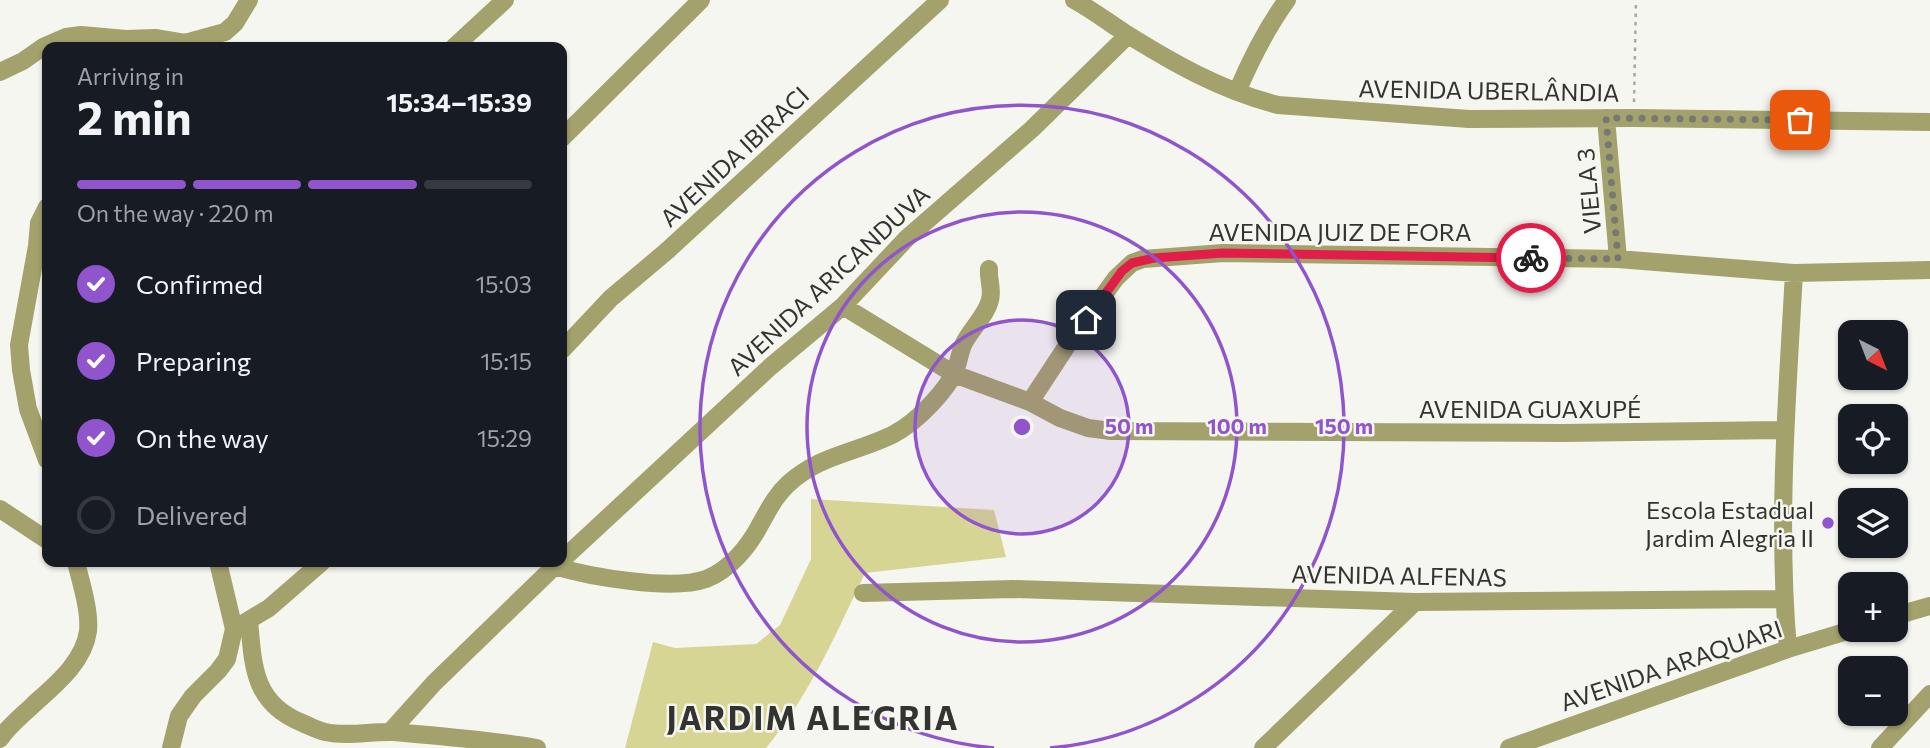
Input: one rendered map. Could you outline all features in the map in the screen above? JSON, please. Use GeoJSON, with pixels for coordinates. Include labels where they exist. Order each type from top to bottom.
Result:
{"type":"FeatureCollection","features":[{"type":"Feature","properties":{"kind":"street"},"geometry":{"type":"LineString","coordinates":[[189,42],[225,32],[235,23],[249,0]]}},
{"type":"Feature","properties":{"kind":"street"},"geometry":{"type":"LineString","coordinates":[[459,42],[505,0]]}},
{"type":"Feature","properties":{"kind":"street"},"geometry":{"type":"LineString","coordinates":[[567,133],[701,0]]}},
{"type":"Feature","properties":{"kind":"street","name":"AVENIDA IBIRACI"},"geometry":{"type":"LineString","coordinates":[[567,345],[611,298],[668,250],[940,0]]}},
{"type":"Feature","properties":{"kind":"street"},"geometry":{"type":"LineString","coordinates":[[1237,92],[1251,58],[1287,0]]}},
{"type":"Feature","properties":{"kind":"street","name":"AVENIDA UBERLÂNDIA"},"geometry":{"type":"LineString","coordinates":[[1082,2],[1128,35],[1191,73],[1278,105],[1469,119],[1930,122]]}},
{"type":"Feature","properties":{"kind":"street"},"geometry":{"type":"LineString","coordinates":[[54,42],[81,35],[126,39],[155,38],[179,42]]}},
{"type":"Feature","properties":{"kind":"street","name":"AVENIDA ARICANDUVA"},"geometry":{"type":"LineString","coordinates":[[567,556],[770,368],[843,306],[907,238],[1032,129],[1128,35]]}},
{"type":"Feature","properties":{"kind":"street"},"geometry":{"type":"LineString","coordinates":[[0,72],[42,48]]}},
{"type":"Feature","properties":{"kind":"street","name":"VIELA 3"},"geometry":{"type":"LineString","coordinates":[[1606,118],[1618,259]]}},
{"type":"Feature","properties":{"kind":"street"},"geometry":{"type":"LineString","coordinates":[[42,217],[19,345],[28,409],[42,447]]}},
{"type":"Feature","properties":{"kind":"street","name":"AVENIDA JUIZ DE FORA"},"geometry":{"type":"LineString","coordinates":[[1030,402],[1116,278],[1132,263],[1143,260],[1223,253],[1618,259],[1794,273],[1930,270]]}},
{"type":"Feature","properties":{"kind":"street"},"geometry":{"type":"LineString","coordinates":[[566,567],[576,573],[643,582],[684,584],[708,579],[725,569],[760,525],[770,505],[786,485],[801,473],[829,457],[886,439],[919,417],[954,374],[963,346],[989,305],[992,291],[989,269]]}},
{"type":"Feature","properties":{"kind":"street"},"geometry":{"type":"LineString","coordinates":[[1788,649],[1784,600],[1785,430],[1794,273]]}},
{"type":"Feature","properties":{"kind":"street","name":"AVENIDA GUAXUPÉ"},"geometry":{"type":"LineString","coordinates":[[843,306],[954,374],[1030,402],[1059,418],[1087,428],[1111,431],[1563,433],[1785,430]]}},
{"type":"Feature","properties":{"kind":"street"},"geometry":{"type":"LineString","coordinates":[[0,509],[42,537]]}},
{"type":"Feature","properties":{"kind":"street"},"geometry":{"type":"LineString","coordinates":[[0,738],[59,682],[80,655],[88,631],[85,599],[77,567]]}},
{"type":"Feature","properties":{"kind":"street"},"geometry":{"type":"LineString","coordinates":[[220,567],[242,624],[264,694],[282,715],[324,732],[390,732],[537,748]]}},
{"type":"Feature","properties":{"kind":"street"},"geometry":{"type":"LineString","coordinates":[[171,748],[179,716],[193,696],[227,659],[242,624],[269,608],[316,567]]}},
{"type":"Feature","properties":{"kind":"street","name":"AVENIDA ARICANDUVA"},"geometry":{"type":"LineString","coordinates":[[390,732],[434,683],[555,567]]}},
{"type":"Feature","properties":{"kind":"street","name":"AVENIDA ALFENAS"},"geometry":{"type":"LineString","coordinates":[[863,593],[1013,589],[1415,602],[1784,600]]}},
{"type":"Feature","properties":{"kind":"street"},"geometry":{"type":"LineString","coordinates":[[1263,748],[1415,602]]}},
{"type":"Feature","properties":{"kind":"street"},"geometry":{"type":"LineString","coordinates":[[1908,613],[1930,606]]}},
{"type":"Feature","properties":{"kind":"street","name":"AVENIDA ARAQUARI"},"geometry":{"type":"LineString","coordinates":[[1509,748],[1788,649],[1838,634]]}},
{"type":"Feature","properties":{"kind":"street"},"geometry":{"type":"LineString","coordinates":[[1880,748],[1930,694]]}},
{"type":"Feature","properties":{"kind":"path"},"geometry":{"type":"LineString","coordinates":[[1633,118],[1636,0]]}},
{"type":"Feature","properties":{"kind":"shaded area"},"geometry":{"type":"Polygon","coordinates":[[[811,499],[994,510],[1006,557],[865,573],[809,686],[766,748],[625,748],[653,642],[675,648],[756,644],[780,625],[811,559],[811,499]]]}},
{"type":"Feature","properties":{"kind":"way so far"},"geometry":{"type":"LineString","coordinates":[[1531,258],[1618,259],[1606,118],[1800,120]]}},
{"type":"Feature","properties":{"kind":"place","name":"Escola Estadual Jardim Alegria II"},"geometry":{"type":"Point","coordinates":[1828,523]}},
{"type":"Feature","properties":{"kind":"district","name":"JARDIM ALEGRIA"},"geometry":{"type":"Point","coordinates":[813,717]}},
{"type":"Feature","properties":{"kind":"route"},"geometry":{"type":"LineString","coordinates":[[1086,320],[1122,271],[1132,263],[1154,258],[1223,253],[1531,258]]}}]}
